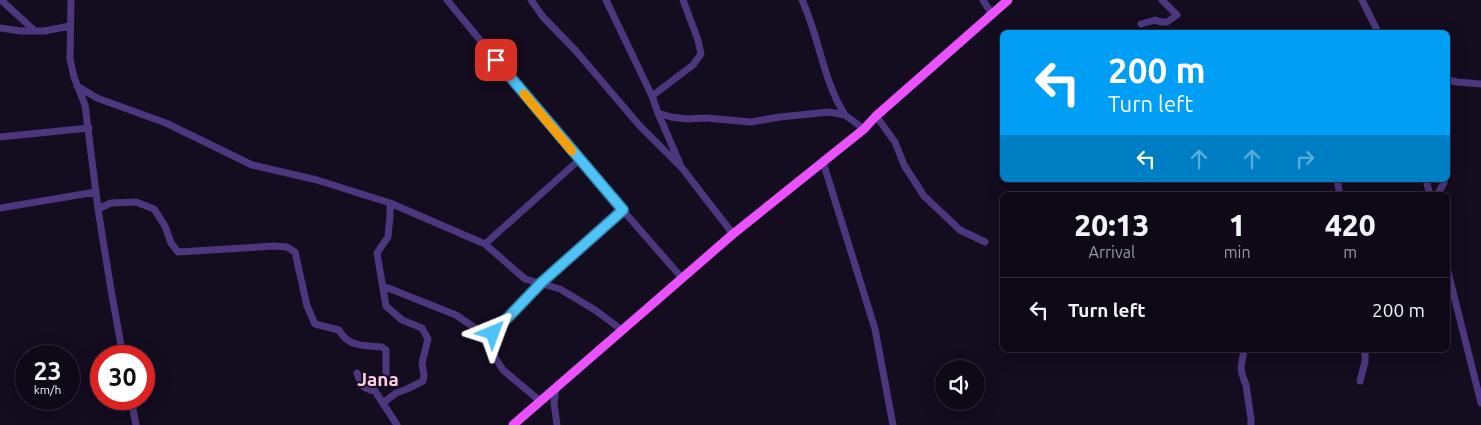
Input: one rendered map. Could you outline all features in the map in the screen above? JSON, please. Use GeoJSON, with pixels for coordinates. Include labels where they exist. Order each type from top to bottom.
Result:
{"type":"FeatureCollection","features":[{"type":"Feature","properties":{"kind":"main road"},"geometry":{"type":"LineString","coordinates":[[513,425],[733,234],[864,129],[876,116],[1008,0]]}},
{"type":"Feature","properties":{"kind":"street"},"geometry":{"type":"LineString","coordinates":[[1,0],[35,31]]}},
{"type":"Feature","properties":{"kind":"street"},"geometry":{"type":"LineString","coordinates":[[71,0],[70,58],[74,77],[85,105],[98,209],[121,345]]}},
{"type":"Feature","properties":{"kind":"street"},"geometry":{"type":"LineString","coordinates":[[447,0],[580,160],[682,278]]}},
{"type":"Feature","properties":{"kind":"street"},"geometry":{"type":"LineString","coordinates":[[531,0],[543,17],[576,50],[639,124],[682,168],[733,234]]}},
{"type":"Feature","properties":{"kind":"street"},"geometry":{"type":"LineString","coordinates":[[606,0],[652,96],[682,168]]}},
{"type":"Feature","properties":{"kind":"street"},"geometry":{"type":"LineString","coordinates":[[652,96],[693,65],[701,54],[698,40],[683,0]]}},
{"type":"Feature","properties":{"kind":"street"},"geometry":{"type":"LineString","coordinates":[[802,0],[837,102],[845,115],[864,129]]}},
{"type":"Feature","properties":{"kind":"street"},"geometry":{"type":"LineString","coordinates":[[983,0],[992,14]]}},
{"type":"Feature","properties":{"kind":"street"},"geometry":{"type":"LineString","coordinates":[[1141,24],[1155,20],[1167,22],[1177,15],[1162,0]]}},
{"type":"Feature","properties":{"kind":"street"},"geometry":{"type":"LineString","coordinates":[[1362,0],[1377,30]]}},
{"type":"Feature","properties":{"kind":"street"},"geometry":{"type":"LineString","coordinates":[[0,28],[21,31],[44,31],[70,26]]}},
{"type":"Feature","properties":{"kind":"street"},"geometry":{"type":"LineString","coordinates":[[1450,80],[1481,84]]}},
{"type":"Feature","properties":{"kind":"street"},"geometry":{"type":"LineString","coordinates":[[77,86],[97,98],[166,123],[252,165],[317,180],[390,203],[485,244],[525,279],[542,282],[560,289],[595,310],[622,330]]}},
{"type":"Feature","properties":{"kind":"street"},"geometry":{"type":"LineString","coordinates":[[658,113],[687,119],[706,118],[751,122],[829,112],[845,115]]}},
{"type":"Feature","properties":{"kind":"street"},"geometry":{"type":"LineString","coordinates":[[876,116],[895,142],[904,165],[924,196],[960,230],[985,242]]}},
{"type":"Feature","properties":{"kind":"street"},"geometry":{"type":"LineString","coordinates":[[0,137],[89,128]]}},
{"type":"Feature","properties":{"kind":"street"},"geometry":{"type":"LineString","coordinates":[[485,244],[580,160]]}},
{"type":"Feature","properties":{"kind":"street"},"geometry":{"type":"LineString","coordinates":[[823,162],[875,330],[893,425]]}},
{"type":"Feature","properties":{"kind":"street"},"geometry":{"type":"LineString","coordinates":[[0,208],[96,192]]}},
{"type":"Feature","properties":{"kind":"street"},"geometry":{"type":"LineString","coordinates":[[98,209],[111,203],[136,202],[154,208],[165,226],[171,243],[178,252],[275,246],[287,247],[295,252],[307,306],[315,324],[339,330],[342,336],[352,344],[382,347],[386,350],[386,376]]}},
{"type":"Feature","properties":{"kind":"street"},"geometry":{"type":"LineString","coordinates":[[382,404],[396,393],[423,380],[422,363],[428,339],[422,328],[402,320],[386,306],[377,253],[388,238],[390,203]]}},
{"type":"Feature","properties":{"kind":"street"},"geometry":{"type":"LineString","coordinates":[[383,286],[456,315],[478,330],[493,333],[542,282],[623,210]]}},
{"type":"Feature","properties":{"kind":"street"},"geometry":{"type":"LineString","coordinates":[[1450,280],[1481,403]]}},
{"type":"Feature","properties":{"kind":"street"},"geometry":{"type":"LineString","coordinates":[[478,330],[503,370],[540,402]]}},
{"type":"Feature","properties":{"kind":"street"},"geometry":{"type":"LineString","coordinates":[[1244,352],[1241,367],[1246,385],[1251,419],[1250,425]]}},
{"type":"Feature","properties":{"kind":"street"},"geometry":{"type":"LineString","coordinates":[[1360,381],[1365,362],[1365,352]]}},
{"type":"Feature","properties":{"kind":"street"},"geometry":{"type":"LineString","coordinates":[[358,373],[360,384],[366,390],[375,391],[397,425]]}},
{"type":"Feature","properties":{"kind":"street"},"geometry":{"type":"LineString","coordinates":[[556,388],[554,403],[557,425]]}},
{"type":"Feature","properties":{"kind":"street"},"geometry":{"type":"LineString","coordinates":[[133,410],[136,425]]}},
{"type":"Feature","properties":{"kind":"slow traffic"},"geometry":{"type":"LineString","coordinates":[[524,94],[572,151]]}},
{"type":"Feature","properties":{"kind":"district","name":"Jana"},"geometry":{"type":"Point","coordinates":[378,379]}},
{"type":"Feature","properties":{"kind":"route"},"geometry":{"type":"LineString","coordinates":[[493,333],[542,282],[623,210],[496,60]]}}]}
